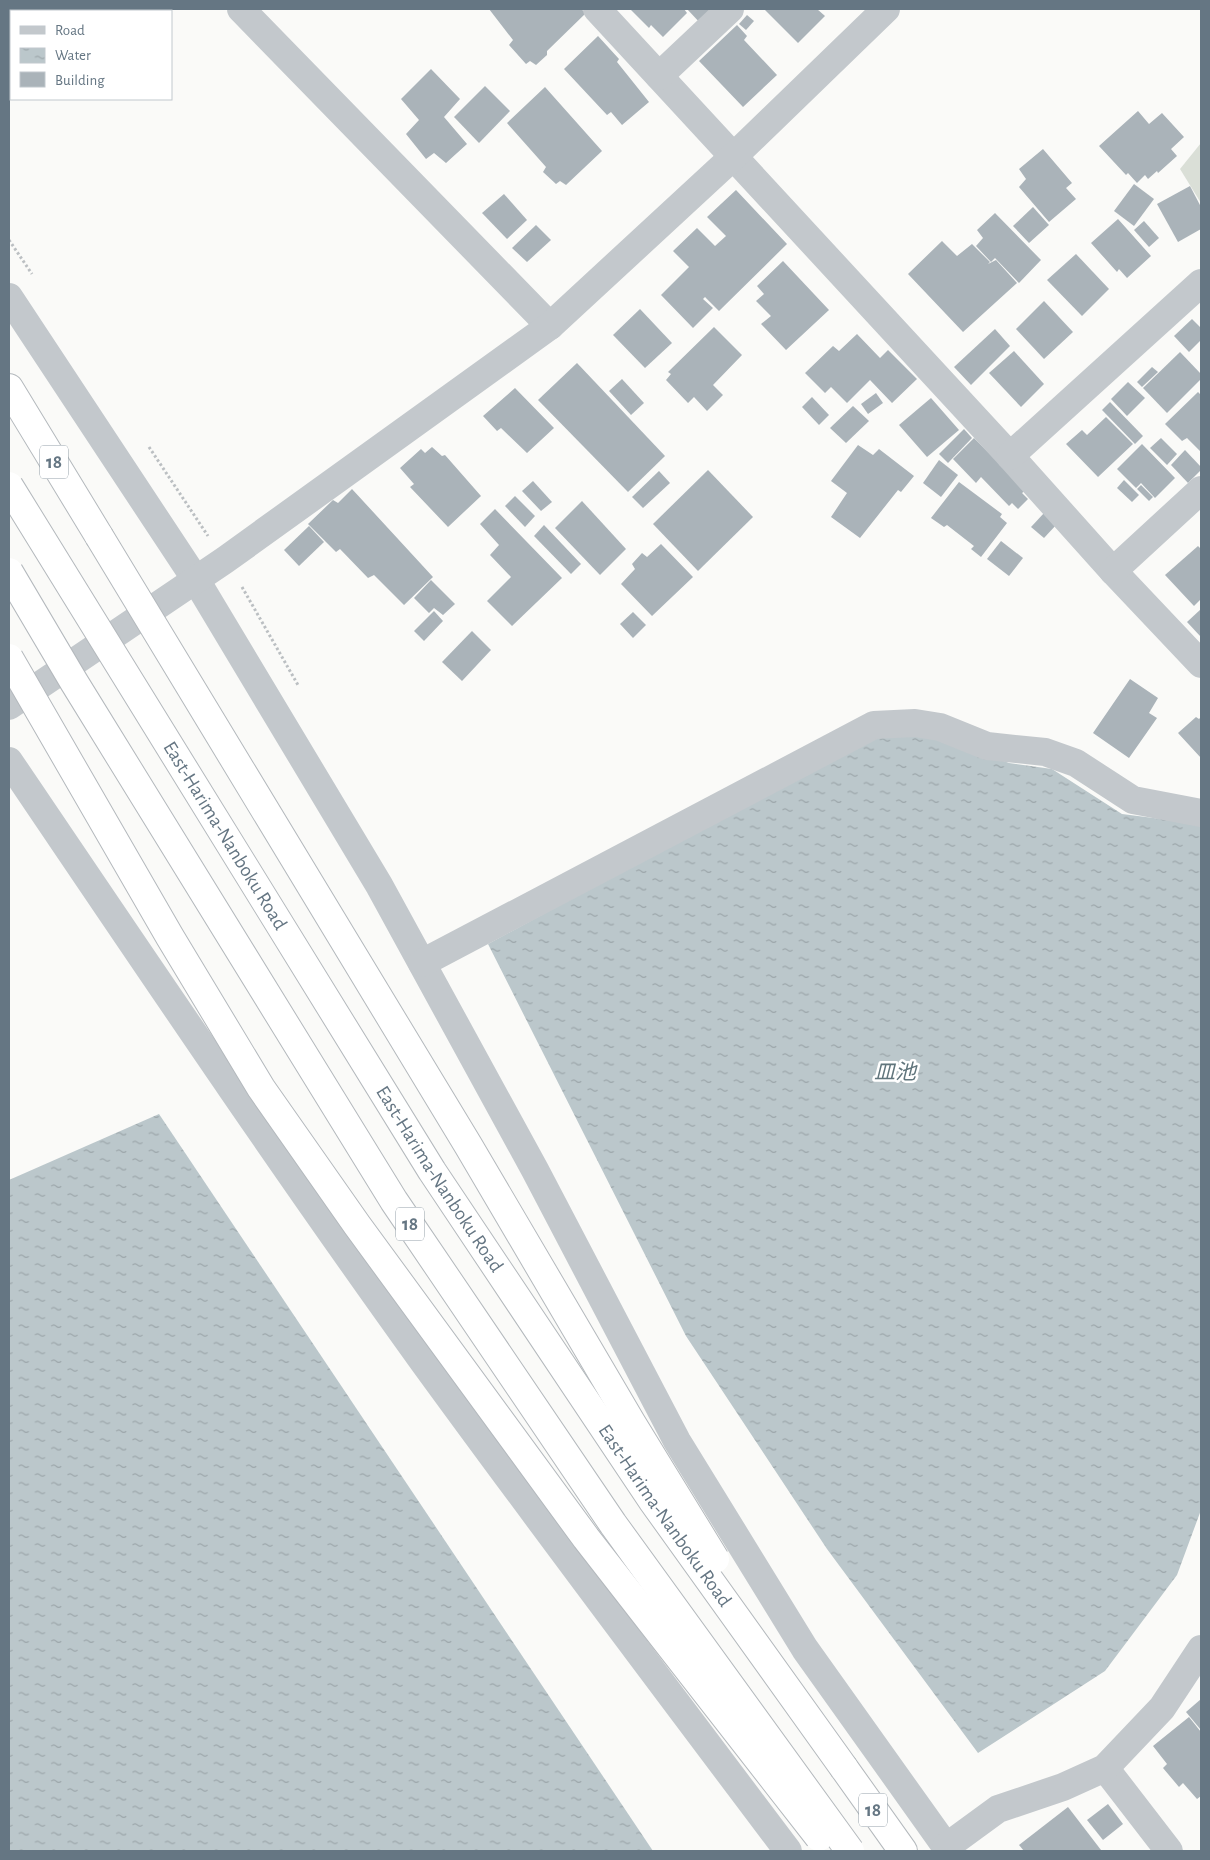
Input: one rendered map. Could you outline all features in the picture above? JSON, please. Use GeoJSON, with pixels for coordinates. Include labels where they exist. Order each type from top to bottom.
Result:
{"type":"FeatureCollection","features":[{"type":"Feature","properties":{"kind":"highway","name":"18"},"geometry":{"type":"LineString","coordinates":[[9,388],[468,1145],[636,1430],[844,1768]]}},
{"type":"Feature","properties":{"kind":"highway","name":"East-Harima-Nanboku Road"},"geometry":{"type":"LineString","coordinates":[[9,486],[432,1171],[652,1500],[903,1851]]}},
{"type":"Feature","properties":{"kind":"highway","name":"18"},"geometry":{"type":"LineString","coordinates":[[9,572],[74,682],[394,1201],[613,1524],[850,1851]]}},
{"type":"Feature","properties":{"kind":"highway","name":"18"},"geometry":{"type":"LineString","coordinates":[[9,658],[170,937],[261,1088],[357,1225],[586,1538],[831,1851]]}},
{"type":"Feature","properties":{"kind":"street"},"geometry":{"type":"LineString","coordinates":[[241,9],[550,326]]}},
{"type":"Feature","properties":{"kind":"street"},"geometry":{"type":"LineString","coordinates":[[597,9],[1010,456],[1113,571],[1201,664]]}},
{"type":"Feature","properties":{"kind":"street"},"geometry":{"type":"LineString","coordinates":[[660,76],[730,9]]}},
{"type":"Feature","properties":{"kind":"street"},"geometry":{"type":"LineString","coordinates":[[9,706],[196,580],[550,326],[734,156],[886,9]]}},
{"type":"Feature","properties":{"kind":"street"},"geometry":{"type":"LineString","coordinates":[[1010,456],[1201,284]]}},
{"type":"Feature","properties":{"kind":"street"},"geometry":{"type":"LineString","coordinates":[[9,297],[196,580],[374,877],[540,1179],[677,1441],[806,1649],[947,1849],[998,1809],[1062,1787],[1105,1768],[1162,1708],[1201,1649]]}},
{"type":"Feature","properties":{"kind":"street"},"geometry":{"type":"LineString","coordinates":[[1113,571],[1201,490]]}},
{"type":"Feature","properties":{"kind":"street"},"geometry":{"type":"LineString","coordinates":[[422,963],[874,725],[915,724],[940,727],[987,746],[1045,752],[1076,764],[1133,800],[1201,813]]}},
{"type":"Feature","properties":{"kind":"street"},"geometry":{"type":"LineString","coordinates":[[9,761],[192,1032],[422,1359],[788,1851]]}},
{"type":"Feature","properties":{"kind":"street"},"geometry":{"type":"LineString","coordinates":[[1105,1768],[1169,1851]]}},
{"type":"Feature","properties":{"kind":"shaded area"},"geometry":{"type":"Polygon","coordinates":[[[1201,143],[1201,203],[1180,169],[1201,143]]]}},
{"type":"Feature","properties":{"kind":"water","name":"皿池"},"geometry":{"type":"Polygon","coordinates":[[[875,734],[934,735],[1009,763],[1052,769],[1122,814],[1201,824],[1201,1510],[1177,1575],[1105,1671],[978,1753],[827,1549],[686,1336],[488,944],[875,734]]]}},
{"type":"Feature","properties":{"kind":"water"},"geometry":{"type":"Polygon","coordinates":[[[159,1114],[653,1851],[9,1851],[9,1180],[159,1114]]]}},
{"type":"Feature","properties":{"kind":"building"},"geometry":{"type":"Polygon","coordinates":[[[489,9],[581,9],[586,13],[547,51],[547,55],[536,65],[530,61],[526,64],[509,45],[513,40],[489,9]]]}},
{"type":"Feature","properties":{"kind":"building"},"geometry":{"type":"Polygon","coordinates":[[[630,9],[684,9],[687,13],[663,37],[651,25],[649,28],[630,9]]]}},
{"type":"Feature","properties":{"kind":"building"},"geometry":{"type":"Polygon","coordinates":[[[687,9],[720,9],[702,25],[687,9]]]}},
{"type":"Feature","properties":{"kind":"building"},"geometry":{"type":"Polygon","coordinates":[[[764,9],[817,9],[825,16],[798,43],[764,9]]]}},
{"type":"Feature","properties":{"kind":"building"},"geometry":{"type":"Polygon","coordinates":[[[747,15],[754,21],[746,30],[739,24],[747,15]]]}},
{"type":"Feature","properties":{"kind":"building"},"geometry":{"type":"Polygon","coordinates":[[[737,25],[747,36],[744,40],[777,75],[743,107],[699,61],[737,25]]]}},
{"type":"Feature","properties":{"kind":"building"},"geometry":{"type":"Polygon","coordinates":[[[598,36],[619,59],[617,62],[649,102],[622,125],[611,112],[607,115],[564,69],[598,36]]]}},
{"type":"Feature","properties":{"kind":"building"},"geometry":{"type":"Polygon","coordinates":[[[431,69],[460,99],[444,117],[467,144],[446,163],[434,153],[426,159],[406,134],[419,120],[401,99],[431,69]]]}},
{"type":"Feature","properties":{"kind":"building"},"geometry":{"type":"Polygon","coordinates":[[[485,86],[510,111],[479,143],[454,117],[485,86]]]}},
{"type":"Feature","properties":{"kind":"building"},"geometry":{"type":"Polygon","coordinates":[[[545,87],[602,151],[566,185],[560,181],[556,184],[543,172],[546,167],[507,123],[545,87]]]}},
{"type":"Feature","properties":{"kind":"building"},"geometry":{"type":"Polygon","coordinates":[[[1138,111],[1149,124],[1162,113],[1184,137],[1171,149],[1177,156],[1158,173],[1157,171],[1148,179],[1145,175],[1137,183],[1128,173],[1126,175],[1099,146],[1138,111]]]}},
{"type":"Feature","properties":{"kind":"building"},"geometry":{"type":"Polygon","coordinates":[[[1043,149],[1072,183],[1066,188],[1076,199],[1049,222],[1019,187],[1026,179],[1019,169],[1043,149]]]}},
{"type":"Feature","properties":{"kind":"building"},"geometry":{"type":"Polygon","coordinates":[[[1134,184],[1154,199],[1134,226],[1114,211],[1134,184]]]}},
{"type":"Feature","properties":{"kind":"building"},"geometry":{"type":"Polygon","coordinates":[[[1190,186],[1201,207],[1201,229],[1178,242],[1157,204],[1190,186]]]}},
{"type":"Feature","properties":{"kind":"building"},"geometry":{"type":"Polygon","coordinates":[[[736,190],[787,244],[719,311],[705,297],[703,299],[713,308],[693,328],[661,295],[689,267],[673,251],[697,228],[715,246],[726,236],[707,217],[736,190]]]}},
{"type":"Feature","properties":{"kind":"building"},"geometry":{"type":"Polygon","coordinates":[[[504,194],[527,220],[507,239],[482,213],[504,194]]]}},
{"type":"Feature","properties":{"kind":"building"},"geometry":{"type":"Polygon","coordinates":[[[1033,207],[1049,225],[1029,243],[1013,226],[1033,207]]]}},
{"type":"Feature","properties":{"kind":"building"},"geometry":{"type":"Polygon","coordinates":[[[995,213],[1041,260],[1019,283],[995,258],[991,262],[976,246],[983,238],[977,230],[995,213]]]}},
{"type":"Feature","properties":{"kind":"building"},"geometry":{"type":"Polygon","coordinates":[[[1118,219],[1151,256],[1127,278],[1119,269],[1117,272],[1091,243],[1118,219]]]}},
{"type":"Feature","properties":{"kind":"building"},"geometry":{"type":"Polygon","coordinates":[[[1144,221],[1159,238],[1149,247],[1134,230],[1144,221]]]}},
{"type":"Feature","properties":{"kind":"building"},"geometry":{"type":"Polygon","coordinates":[[[536,225],[551,240],[527,262],[512,248],[536,225]]]}},
{"type":"Feature","properties":{"kind":"building"},"geometry":{"type":"Polygon","coordinates":[[[942,241],[957,256],[972,244],[990,262],[988,264],[996,260],[1017,283],[963,332],[908,274],[942,241]]]}},
{"type":"Feature","properties":{"kind":"building"},"geometry":{"type":"Polygon","coordinates":[[[1076,254],[1109,289],[1082,316],[1047,280],[1076,254]]]}},
{"type":"Feature","properties":{"kind":"building"},"geometry":{"type":"Polygon","coordinates":[[[783,261],[829,310],[786,350],[761,324],[771,316],[756,301],[764,294],[757,286],[783,261]]]}},
{"type":"Feature","properties":{"kind":"building"},"geometry":{"type":"Polygon","coordinates":[[[1044,301],[1073,332],[1044,359],[1016,329],[1044,301]]]}},
{"type":"Feature","properties":{"kind":"building"},"geometry":{"type":"Polygon","coordinates":[[[640,309],[672,343],[645,368],[613,335],[640,309]]]}},
{"type":"Feature","properties":{"kind":"building"},"geometry":{"type":"Polygon","coordinates":[[[1192,319],[1201,328],[1201,340],[1189,352],[1174,336],[1192,319]]]}},
{"type":"Feature","properties":{"kind":"building"},"geometry":{"type":"Polygon","coordinates":[[[714,327],[742,355],[713,385],[723,395],[707,411],[694,397],[688,403],[666,380],[671,374],[668,372],[714,327]]]}},
{"type":"Feature","properties":{"kind":"building"},"geometry":{"type":"Polygon","coordinates":[[[995,329],[1010,346],[971,385],[954,367],[995,329]]]}},
{"type":"Feature","properties":{"kind":"building"},"geometry":{"type":"Polygon","coordinates":[[[857,334],[880,358],[888,350],[917,379],[892,403],[870,380],[847,403],[831,387],[825,393],[805,373],[833,346],[839,351],[857,334]]]}},
{"type":"Feature","properties":{"kind":"building"},"geometry":{"type":"Polygon","coordinates":[[[1014,351],[1044,384],[1021,407],[989,373],[1014,351]]]}},
{"type":"Feature","properties":{"kind":"building"},"geometry":{"type":"Polygon","coordinates":[[[1180,352],[1201,374],[1201,379],[1167,413],[1143,388],[1180,352]]]}},
{"type":"Feature","properties":{"kind":"building"},"geometry":{"type":"Polygon","coordinates":[[[577,363],[665,456],[628,492],[538,400],[577,363]]]}},
{"type":"Feature","properties":{"kind":"building"},"geometry":{"type":"Polygon","coordinates":[[[1152,367],[1158,372],[1142,387],[1137,382],[1152,367]]]}},
{"type":"Feature","properties":{"kind":"building"},"geometry":{"type":"Polygon","coordinates":[[[622,379],[644,403],[631,415],[609,391],[622,379]]]}},
{"type":"Feature","properties":{"kind":"building"},"geometry":{"type":"Polygon","coordinates":[[[1128,382],[1145,398],[1127,416],[1111,399],[1128,382]]]}},
{"type":"Feature","properties":{"kind":"building"},"geometry":{"type":"Polygon","coordinates":[[[515,388],[554,428],[527,453],[501,428],[497,431],[483,416],[515,388]]]}},
{"type":"Feature","properties":{"kind":"building"},"geometry":{"type":"Polygon","coordinates":[[[1198,392],[1201,395],[1201,452],[1187,438],[1182,441],[1165,424],[1198,392]]]}},
{"type":"Feature","properties":{"kind":"building"},"geometry":{"type":"Polygon","coordinates":[[[876,393],[883,403],[868,414],[861,404],[876,393]]]}},
{"type":"Feature","properties":{"kind":"building"},"geometry":{"type":"Polygon","coordinates":[[[812,397],[829,415],[819,425],[802,407],[812,397]]]}},
{"type":"Feature","properties":{"kind":"building"},"geometry":{"type":"Polygon","coordinates":[[[931,398],[959,430],[927,457],[899,425],[931,398]]]}},
{"type":"Feature","properties":{"kind":"building"},"geometry":{"type":"Polygon","coordinates":[[[1110,402],[1143,436],[1135,444],[1102,410],[1110,402]]]}},
{"type":"Feature","properties":{"kind":"building"},"geometry":{"type":"Polygon","coordinates":[[[853,406],[869,421],[846,443],[830,428],[853,406]]]}},
{"type":"Feature","properties":{"kind":"building"},"geometry":{"type":"Polygon","coordinates":[[[1106,417],[1133,444],[1098,477],[1066,444],[1082,430],[1087,435],[1106,417]]]}},
{"type":"Feature","properties":{"kind":"building"},"geometry":{"type":"Polygon","coordinates":[[[964,429],[972,438],[948,463],[939,454],[964,429]]]}},
{"type":"Feature","properties":{"kind":"building"},"geometry":{"type":"Polygon","coordinates":[[[974,438],[1026,490],[1022,493],[1028,499],[1018,509],[1012,503],[1009,506],[981,477],[976,483],[953,459],[974,438]]]}},
{"type":"Feature","properties":{"kind":"building"},"geometry":{"type":"Polygon","coordinates":[[[1161,438],[1177,454],[1167,465],[1150,448],[1161,438]]]}},
{"type":"Feature","properties":{"kind":"building"},"geometry":{"type":"Polygon","coordinates":[[[1142,444],[1175,478],[1155,498],[1141,483],[1136,488],[1117,469],[1142,444]]]}},
{"type":"Feature","properties":{"kind":"building"},"geometry":{"type":"Polygon","coordinates":[[[858,445],[873,455],[879,449],[914,476],[901,492],[898,490],[860,538],[831,517],[847,493],[831,481],[858,445]]]}},
{"type":"Feature","properties":{"kind":"building"},"geometry":{"type":"Polygon","coordinates":[[[432,447],[442,456],[445,455],[481,496],[448,527],[410,487],[414,484],[400,468],[421,449],[425,453],[432,447]]]}},
{"type":"Feature","properties":{"kind":"building"},"geometry":{"type":"Polygon","coordinates":[[[1185,450],[1201,467],[1201,470],[1188,483],[1171,465],[1185,450]]]}},
{"type":"Feature","properties":{"kind":"building"},"geometry":{"type":"Polygon","coordinates":[[[939,460],[958,475],[941,497],[923,483],[939,460]]]}},
{"type":"Feature","properties":{"kind":"building"},"geometry":{"type":"Polygon","coordinates":[[[708,470],[753,517],[698,571],[653,524],[708,470]]]}},
{"type":"Feature","properties":{"kind":"building"},"geometry":{"type":"Polygon","coordinates":[[[659,471],[670,483],[643,508],[632,497],[659,471]]]}},
{"type":"Feature","properties":{"kind":"building"},"geometry":{"type":"Polygon","coordinates":[[[1124,480],[1139,495],[1132,502],[1117,488],[1124,480]]]}},
{"type":"Feature","properties":{"kind":"building"},"geometry":{"type":"Polygon","coordinates":[[[533,481],[552,502],[541,511],[522,491],[533,481]]]}},
{"type":"Feature","properties":{"kind":"building"},"geometry":{"type":"Polygon","coordinates":[[[959,482],[1002,514],[1000,517],[1007,523],[981,557],[971,549],[974,546],[947,525],[944,527],[931,518],[959,482]]]}},
{"type":"Feature","properties":{"kind":"building"},"geometry":{"type":"Polygon","coordinates":[[[1141,485],[1153,497],[1149,501],[1137,489],[1141,485]]]}},
{"type":"Feature","properties":{"kind":"building"},"geometry":{"type":"Polygon","coordinates":[[[352,489],[433,577],[404,605],[374,575],[368,578],[340,549],[336,552],[308,524],[333,500],[338,503],[352,489]]]}},
{"type":"Feature","properties":{"kind":"building"},"geometry":{"type":"Polygon","coordinates":[[[515,496],[535,516],[525,527],[505,506],[515,496]]]}},
{"type":"Feature","properties":{"kind":"building"},"geometry":{"type":"Polygon","coordinates":[[[582,501],[626,549],[600,575],[555,528],[582,501]]]}},
{"type":"Feature","properties":{"kind":"building"},"geometry":{"type":"Polygon","coordinates":[[[495,509],[562,578],[512,626],[487,601],[511,577],[490,555],[499,545],[480,524],[495,509]]]}},
{"type":"Feature","properties":{"kind":"building"},"geometry":{"type":"Polygon","coordinates":[[[1045,512],[1057,524],[1044,538],[1031,527],[1045,512]]]}},
{"type":"Feature","properties":{"kind":"building"},"geometry":{"type":"Polygon","coordinates":[[[544,525],[581,564],[571,574],[534,536],[544,525]]]}},
{"type":"Feature","properties":{"kind":"building"},"geometry":{"type":"Polygon","coordinates":[[[309,526],[324,542],[299,566],[284,550],[309,526]]]}},
{"type":"Feature","properties":{"kind":"building"},"geometry":{"type":"Polygon","coordinates":[[[1001,541],[1023,558],[1009,576],[987,559],[1001,541]]]}},
{"type":"Feature","properties":{"kind":"building"},"geometry":{"type":"Polygon","coordinates":[[[661,544],[693,577],[652,616],[621,584],[635,569],[632,564],[642,553],[647,557],[661,544]]]}},
{"type":"Feature","properties":{"kind":"building"},"geometry":{"type":"Polygon","coordinates":[[[1198,546],[1201,549],[1201,599],[1194,606],[1165,575],[1198,546]]]}},
{"type":"Feature","properties":{"kind":"building"},"geometry":{"type":"Polygon","coordinates":[[[431,580],[455,604],[443,615],[434,608],[429,613],[414,598],[431,580]]]}},
{"type":"Feature","properties":{"kind":"building"},"geometry":{"type":"Polygon","coordinates":[[[1201,609],[1201,637],[1187,622],[1201,609]]]}},
{"type":"Feature","properties":{"kind":"building"},"geometry":{"type":"Polygon","coordinates":[[[434,611],[443,621],[424,641],[414,631],[434,611]]]}},
{"type":"Feature","properties":{"kind":"building"},"geometry":{"type":"Polygon","coordinates":[[[633,612],[646,625],[633,638],[620,624],[633,612]]]}},
{"type":"Feature","properties":{"kind":"building"},"geometry":{"type":"Polygon","coordinates":[[[472,631],[491,650],[462,681],[442,662],[472,631]]]}},
{"type":"Feature","properties":{"kind":"building"},"geometry":{"type":"Polygon","coordinates":[[[1130,679],[1158,698],[1149,713],[1157,718],[1129,758],[1093,733],[1130,679]]]}},
{"type":"Feature","properties":{"kind":"building"},"geometry":{"type":"Polygon","coordinates":[[[1196,717],[1199,719],[1201,717],[1201,758],[1178,733],[1196,717]]]}},
{"type":"Feature","properties":{"kind":"building"},"geometry":{"type":"Polygon","coordinates":[[[1201,1699],[1201,1730],[1186,1712],[1201,1699]]]}},
{"type":"Feature","properties":{"kind":"building"},"geometry":{"type":"Polygon","coordinates":[[[1189,1717],[1201,1732],[1201,1796],[1197,1799],[1183,1783],[1179,1787],[1163,1768],[1167,1764],[1153,1746],[1189,1717]]]}},
{"type":"Feature","properties":{"kind":"building"},"geometry":{"type":"Polygon","coordinates":[[[1108,1804],[1123,1824],[1103,1840],[1087,1820],[1108,1804]]]}},
{"type":"Feature","properties":{"kind":"building"},"geometry":{"type":"Polygon","coordinates":[[[1068,1807],[1101,1850],[1024,1851],[1019,1845],[1068,1807]]]}}]}
